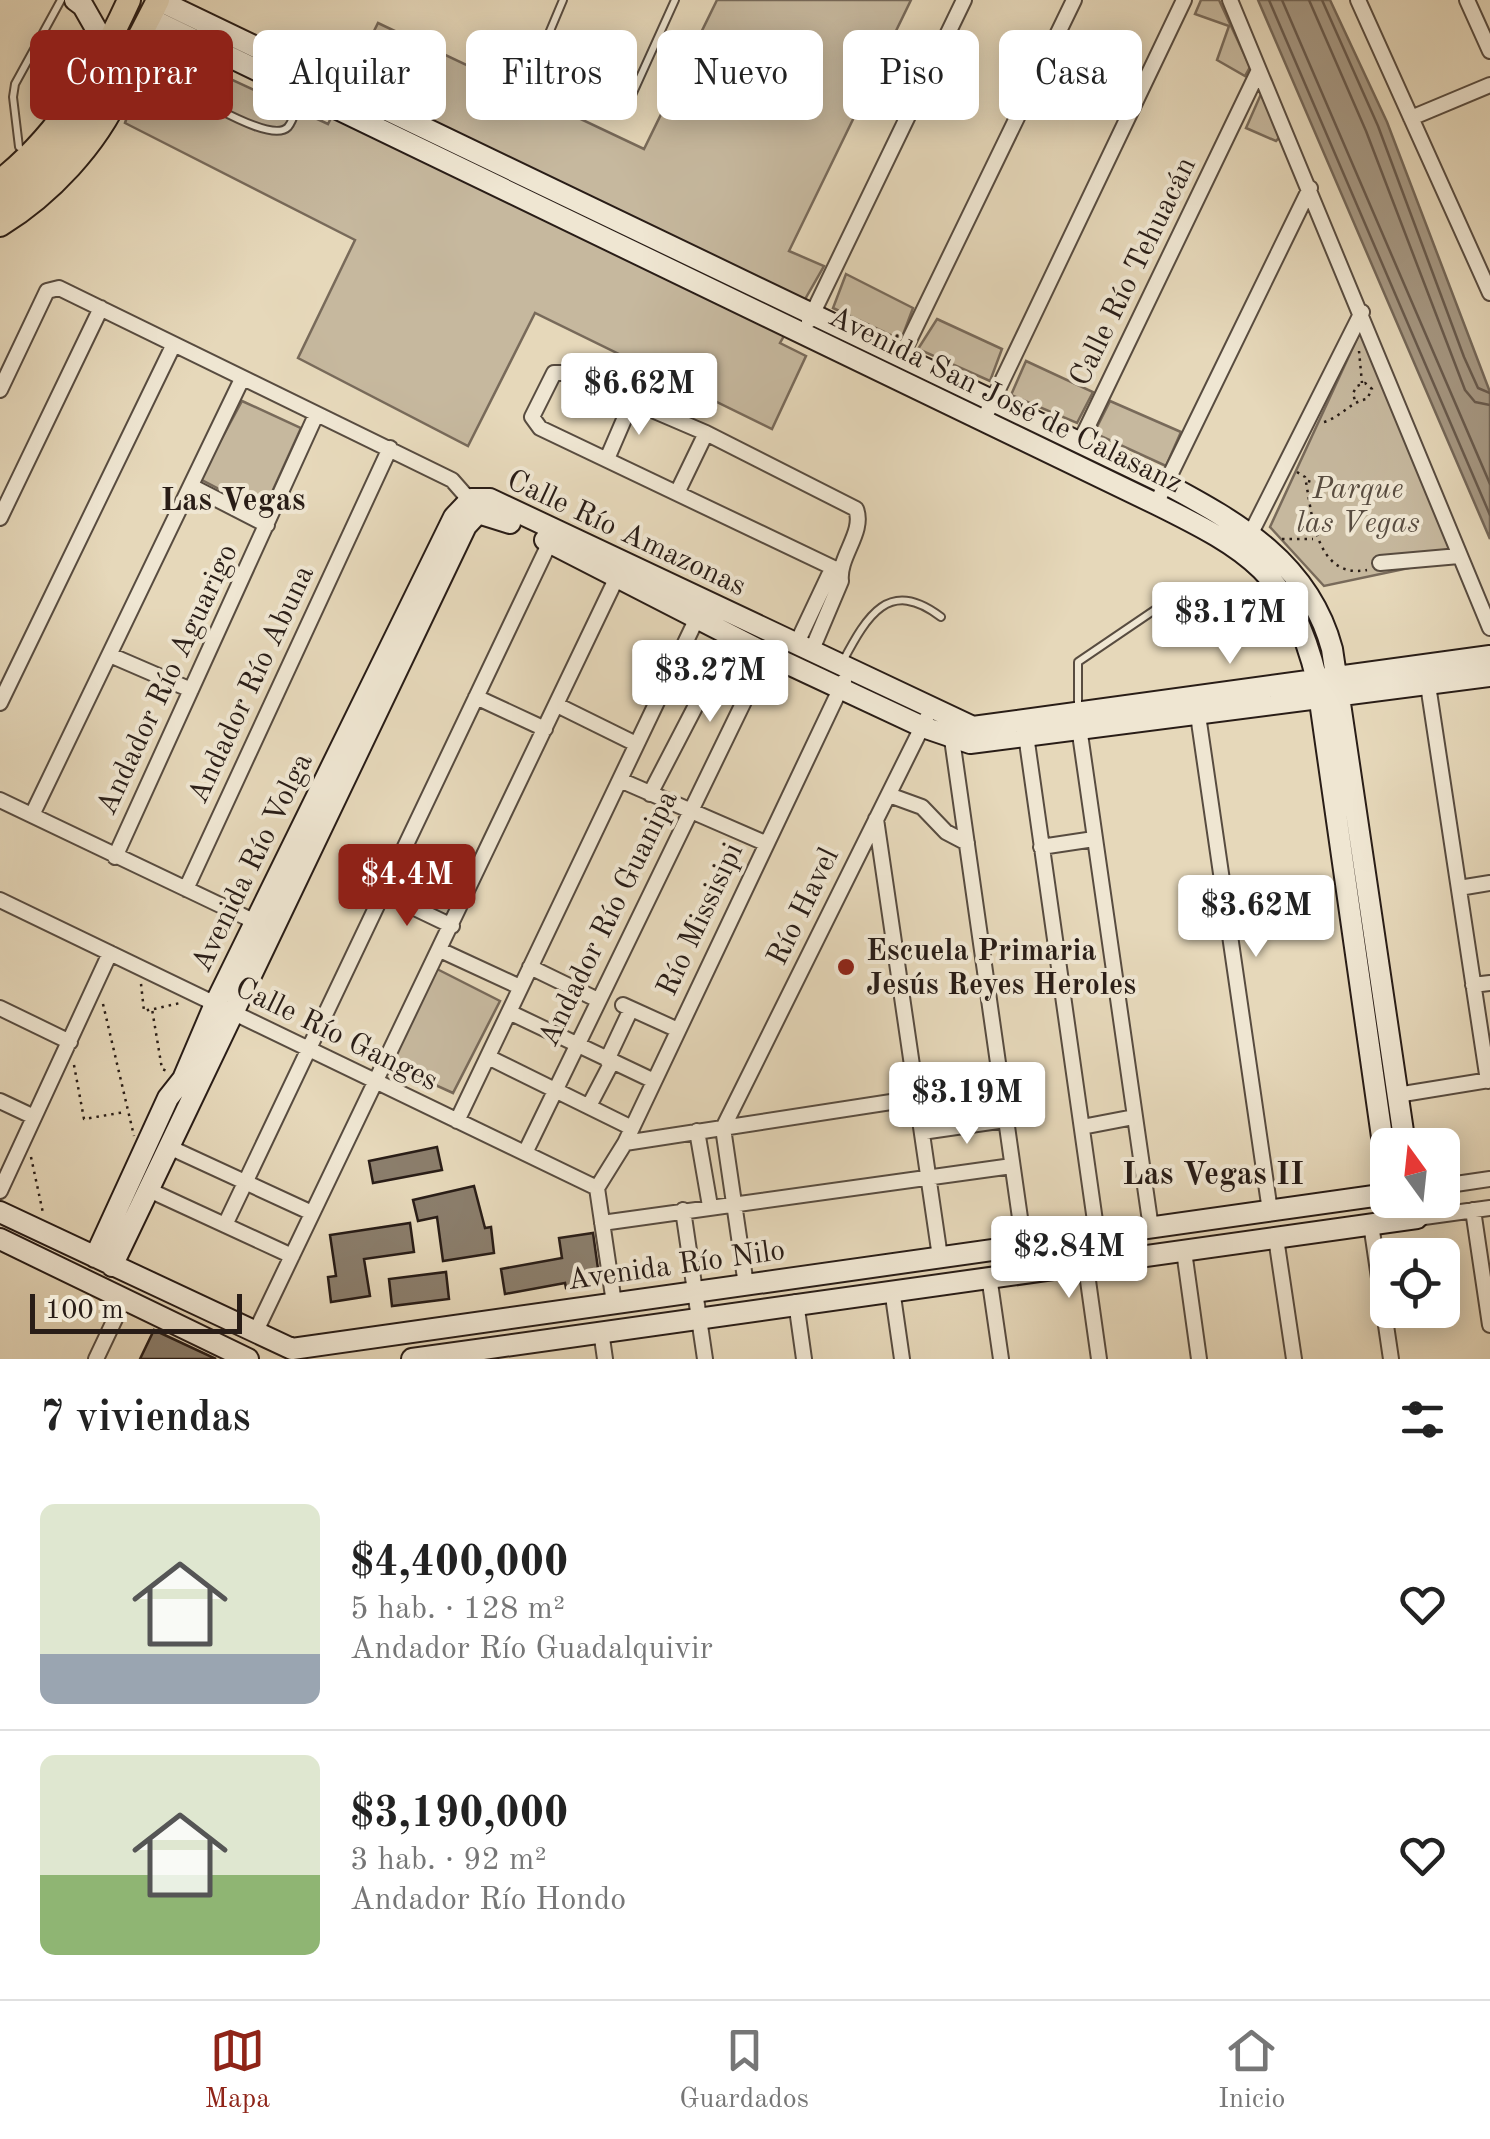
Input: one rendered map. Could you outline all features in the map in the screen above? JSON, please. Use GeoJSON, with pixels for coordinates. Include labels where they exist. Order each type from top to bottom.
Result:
{"type":"FeatureCollection","features":[{"type":"Feature","properties":{"kind":"main road"},"geometry":{"type":"LineString","coordinates":[[120,30],[129,0]]}},
{"type":"Feature","properties":{"kind":"main road"},"geometry":{"type":"LineString","coordinates":[[135,30],[155,6]]}},
{"type":"Feature","properties":{"kind":"main road"},"geometry":{"type":"LineString","coordinates":[[9,165],[61,120]]}},
{"type":"Feature","properties":{"kind":"main road"},"geometry":{"type":"LineString","coordinates":[[0,203],[43,167],[84,120]]}},
{"type":"Feature","properties":{"kind":"main road"},"geometry":{"type":"LineString","coordinates":[[0,225],[50,186],[81,153],[104,120]]}},
{"type":"Feature","properties":{"kind":"street"},"geometry":{"type":"LineString","coordinates":[[802,335],[964,0]]}},
{"type":"Feature","properties":{"kind":"street"},"geometry":{"type":"LineString","coordinates":[[901,357],[1074,0]]}},
{"type":"Feature","properties":{"kind":"street"},"geometry":{"type":"LineString","coordinates":[[983,421],[1184,0]]}},
{"type":"Feature","properties":{"kind":"street"},"geometry":{"type":"LineString","coordinates":[[1230,0],[1490,628]]}},
{"type":"Feature","properties":{"kind":"street"},"geometry":{"type":"LineString","coordinates":[[1358,0],[1490,293]]}},
{"type":"Feature","properties":{"kind":"street"},"geometry":{"type":"LineString","coordinates":[[1467,0],[1490,51]]}},
{"type":"Feature","properties":{"kind":"street"},"geometry":{"type":"LineString","coordinates":[[81,2],[96,30]]}},
{"type":"Feature","properties":{"kind":"street","name":"Avenida San José de Calasanz"},"geometry":{"type":"LineString","coordinates":[[155,6],[199,30]]}},
{"type":"Feature","properties":{"kind":"street","name":"Calle Río Tehuacán"},"geometry":{"type":"LineString","coordinates":[[1080,442],[1259,70]]}},
{"type":"Feature","properties":{"kind":"street"},"geometry":{"type":"LineString","coordinates":[[1411,118],[1490,85]]}},
{"type":"Feature","properties":{"kind":"street","name":"Avenida San José de Calasanz"},"geometry":{"type":"LineString","coordinates":[[378,120],[622,248],[1156,504],[1232,543],[1269,575],[1299,619],[1329,688],[1402,1128]]}},
{"type":"Feature","properties":{"kind":"street","name":"Avenida San José de Calasanz"},"geometry":{"type":"LineString","coordinates":[[390,120],[632,228],[1253,528],[1313,600],[1327,629],[1329,688],[1382,1128]]}},
{"type":"Feature","properties":{"kind":"street"},"geometry":{"type":"LineString","coordinates":[[1156,504],[1310,188]]}},
{"type":"Feature","properties":{"kind":"street"},"geometry":{"type":"LineString","coordinates":[[622,248],[632,228]]}},
{"type":"Feature","properties":{"kind":"street","name":"Calle Río Amazonas"},"geometry":{"type":"LineString","coordinates":[[0,390],[53,288],[390,448],[461,486],[475,506],[617,578],[803,649],[843,675],[965,736]]}},
{"type":"Feature","properties":{"kind":"street"},"geometry":{"type":"LineString","coordinates":[[0,518],[101,308]]}},
{"type":"Feature","properties":{"kind":"street"},"geometry":{"type":"LineString","coordinates":[[1253,528],[1359,318]]}},
{"type":"Feature","properties":{"kind":"street"},"geometry":{"type":"LineString","coordinates":[[0,703],[174,346]]}},
{"type":"Feature","properties":{"kind":"street"},"geometry":{"type":"LineString","coordinates":[[803,649],[842,581],[840,571],[860,519],[856,509],[632,400],[560,372],[546,387],[532,418],[540,428],[678,490],[840,571]]}},
{"type":"Feature","properties":{"kind":"street"},"geometry":{"type":"LineString","coordinates":[[32,815],[242,379]]}},
{"type":"Feature","properties":{"kind":"street"},"geometry":{"type":"LineString","coordinates":[[607,458],[632,400]]}},
{"type":"Feature","properties":{"kind":"street","name":"Andador Río Aguarigo"},"geometry":{"type":"LineString","coordinates":[[115,857],[316,415]]}},
{"type":"Feature","properties":{"kind":"street"},"geometry":{"type":"LineString","coordinates":[[678,490],[706,433]]}},
{"type":"Feature","properties":{"kind":"street","name":"Andador Río Abuna"},"geometry":{"type":"LineString","coordinates":[[186,888],[390,448]]}},
{"type":"Feature","properties":{"kind":"street"},"geometry":{"type":"LineString","coordinates":[[191,486],[266,525]]}},
{"type":"Feature","properties":{"kind":"street","name":"Calle Río Amazonas"},"geometry":{"type":"LineString","coordinates":[[475,506],[490,499],[679,599],[697,618],[767,654],[843,675]]}},
{"type":"Feature","properties":{"kind":"street","name":"Avenida Río Volga"},"geometry":{"type":"LineString","coordinates":[[104,1262],[263,926],[475,506]]}},
{"type":"Feature","properties":{"kind":"street"},"geometry":{"type":"LineString","coordinates":[[225,1226],[550,542]]}},
{"type":"Feature","properties":{"kind":"street"},"geometry":{"type":"LineString","coordinates":[[1380,563],[1459,556]]}},
{"type":"Feature","properties":{"kind":"street"},"geometry":{"type":"LineString","coordinates":[[255,1333],[617,578]]}},
{"type":"Feature","properties":{"kind":"street"},"geometry":{"type":"LineString","coordinates":[[456,1121],[697,618]]}},
{"type":"Feature","properties":{"kind":"street"},"geometry":{"type":"LineString","coordinates":[[650,794],[732,636]]}},
{"type":"Feature","properties":{"kind":"street"},"geometry":{"type":"LineString","coordinates":[[110,654],[190,690]]}},
{"type":"Feature","properties":{"kind":"street","name":"Andador Río Guanipa"},"geometry":{"type":"LineString","coordinates":[[525,1153],[767,654]]}},
{"type":"Feature","properties":{"kind":"street"},"geometry":{"type":"LineString","coordinates":[[1079,722],[1198,715],[1490,656]]}},
{"type":"Feature","properties":{"kind":"street","name":"Río Missisipi"},"geometry":{"type":"LineString","coordinates":[[597,1188],[625,1144],[843,675]]}},
{"type":"Feature","properties":{"kind":"street"},"geometry":{"type":"LineString","coordinates":[[1024,1246],[966,843],[965,736],[1329,688],[1428,685],[1490,676]]}},
{"type":"Feature","properties":{"kind":"street"},"geometry":{"type":"LineString","coordinates":[[1397,1095],[1489,1080],[1428,685]]}},
{"type":"Feature","properties":{"kind":"street"},"geometry":{"type":"LineString","coordinates":[[476,697],[545,729]]}},
{"type":"Feature","properties":{"kind":"street"},"geometry":{"type":"LineString","coordinates":[[556,706],[636,744]]}},
{"type":"Feature","properties":{"kind":"street"},"geometry":{"type":"LineString","coordinates":[[1198,715],[1270,1211]]}},
{"type":"Feature","properties":{"kind":"street","name":"Río Havel"},"geometry":{"type":"LineString","coordinates":[[723,1128],[926,718]]}},
{"type":"Feature","properties":{"kind":"street"},"geometry":{"type":"LineString","coordinates":[[1079,722],[1151,1228]]}},
{"type":"Feature","properties":{"kind":"street"},"geometry":{"type":"LineString","coordinates":[[1025,729],[1082,1127],[1090,1236],[1086,1264],[1099,1359]]}},
{"type":"Feature","properties":{"kind":"street"},"geometry":{"type":"LineString","coordinates":[[620,780],[765,844]]}},
{"type":"Feature","properties":{"kind":"street"},"geometry":{"type":"LineString","coordinates":[[890,795],[922,808],[946,832],[966,843]]}},
{"type":"Feature","properties":{"kind":"street"},"geometry":{"type":"LineString","coordinates":[[0,800],[263,926]]}},
{"type":"Feature","properties":{"kind":"street"},"geometry":{"type":"LineString","coordinates":[[876,819],[940,1257]]}},
{"type":"Feature","properties":{"kind":"street"},"geometry":{"type":"LineString","coordinates":[[1041,847],[1094,839]]}},
{"type":"Feature","properties":{"kind":"street"},"geometry":{"type":"LineString","coordinates":[[1459,888],[1490,883]]}},
{"type":"Feature","properties":{"kind":"street"},"geometry":{"type":"LineString","coordinates":[[381,892],[452,926]]}},
{"type":"Feature","properties":{"kind":"street","name":"Calle Río Ganges"},"geometry":{"type":"LineString","coordinates":[[0,900],[597,1188]]}},
{"type":"Feature","properties":{"kind":"street"},"geometry":{"type":"LineString","coordinates":[[440,950],[520,987]]}},
{"type":"Feature","properties":{"kind":"street"},"geometry":{"type":"LineString","coordinates":[[0,1191],[110,952]]}},
{"type":"Feature","properties":{"kind":"street"},"geometry":{"type":"LineString","coordinates":[[530,967],[598,1000]]}},
{"type":"Feature","properties":{"kind":"street"},"geometry":{"type":"LineString","coordinates":[[1474,985],[1490,983]]}},
{"type":"Feature","properties":{"kind":"street"},"geometry":{"type":"LineString","coordinates":[[589,1106],[627,1007],[678,1030]]}},
{"type":"Feature","properties":{"kind":"street"},"geometry":{"type":"LineString","coordinates":[[0,1008],[70,1042]]}},
{"type":"Feature","properties":{"kind":"street","name":"Avenida Río Volga"},"geometry":{"type":"LineString","coordinates":[[104,1262],[149,1190],[168,1098],[224,1008]]}},
{"type":"Feature","properties":{"kind":"street"},"geometry":{"type":"LineString","coordinates":[[509,1012],[654,1081]]}},
{"type":"Feature","properties":{"kind":"street"},"geometry":{"type":"LineString","coordinates":[[488,1056],[632,1128]]}},
{"type":"Feature","properties":{"kind":"street"},"geometry":{"type":"LineString","coordinates":[[625,1144],[917,1098]]}},
{"type":"Feature","properties":{"kind":"street"},"geometry":{"type":"LineString","coordinates":[[0,1101],[34,1117]]}},
{"type":"Feature","properties":{"kind":"street"},"geometry":{"type":"LineString","coordinates":[[1082,1127],[1134,1117]]}},
{"type":"Feature","properties":{"kind":"street"},"geometry":{"type":"LineString","coordinates":[[922,1132],[1005,1120]]}},
{"type":"Feature","properties":{"kind":"street"},"geometry":{"type":"LineString","coordinates":[[723,1128],[746,1285]]}},
{"type":"Feature","properties":{"kind":"street"},"geometry":{"type":"LineString","coordinates":[[697,1132],[710,1206]]}},
{"type":"Feature","properties":{"kind":"street"},"geometry":{"type":"LineString","coordinates":[[159,1146],[312,1213]]}},
{"type":"Feature","properties":{"kind":"street"},"geometry":{"type":"LineString","coordinates":[[602,1223],[1012,1166]]}},
{"type":"Feature","properties":{"kind":"street"},"geometry":{"type":"LineString","coordinates":[[1460,1183],[1490,1179]]}},
{"type":"Feature","properties":{"kind":"street"},"geometry":{"type":"LineString","coordinates":[[597,1188],[614,1303]]}},
{"type":"Feature","properties":{"kind":"street"},"geometry":{"type":"LineString","coordinates":[[149,1190],[292,1256]]}},
{"type":"Feature","properties":{"kind":"street","name":"Avenida Río Nilo"},"geometry":{"type":"LineString","coordinates":[[0,1212],[292,1349],[1270,1211],[1370,1206]]}},
{"type":"Feature","properties":{"kind":"street","name":"Avenida Río Nilo"},"geometry":{"type":"LineString","coordinates":[[1460,1210],[1490,1208]]}},
{"type":"Feature","properties":{"kind":"street"},"geometry":{"type":"LineString","coordinates":[[683,1210],[705,1359]]}},
{"type":"Feature","properties":{"kind":"street"},"geometry":{"type":"LineString","coordinates":[[1474,1210],[1490,1325]]}},
{"type":"Feature","properties":{"kind":"street","name":"Avenida Río Nilo"},"geometry":{"type":"LineString","coordinates":[[410,1359],[506,1352],[699,1316],[1276,1238],[1372,1224],[1378,1218]]}},
{"type":"Feature","properties":{"kind":"street"},"geometry":{"type":"LineString","coordinates":[[1372,1224],[1390,1359]]}},
{"type":"Feature","properties":{"kind":"street"},"geometry":{"type":"LineString","coordinates":[[1276,1238],[1294,1359]]}},
{"type":"Feature","properties":{"kind":"street"},"geometry":{"type":"LineString","coordinates":[[0,1240],[124,1300],[212,1351],[248,1359]]}},
{"type":"Feature","properties":{"kind":"street"},"geometry":{"type":"LineString","coordinates":[[1184,1251],[1199,1359]]}},
{"type":"Feature","properties":{"kind":"street"},"geometry":{"type":"LineString","coordinates":[[989,1276],[1001,1359]]}},
{"type":"Feature","properties":{"kind":"street"},"geometry":{"type":"LineString","coordinates":[[892,1288],[902,1359]]}},
{"type":"Feature","properties":{"kind":"street"},"geometry":{"type":"LineString","coordinates":[[96,1359],[124,1300]]}},
{"type":"Feature","properties":{"kind":"street"},"geometry":{"type":"LineString","coordinates":[[796,1302],[804,1359]]}},
{"type":"Feature","properties":{"kind":"street"},"geometry":{"type":"LineString","coordinates":[[602,1332],[606,1359]]}},
{"type":"Feature","properties":{"kind":"street"},"geometry":{"type":"LineString","coordinates":[[405,1334],[410,1359]]}},
{"type":"Feature","properties":{"kind":"lane"},"geometry":{"type":"LineString","coordinates":[[9,165],[16,84],[60,0]]}},
{"type":"Feature","properties":{"kind":"lane"},"geometry":{"type":"LineString","coordinates":[[563,0],[539,57],[622,99],[632,95],[675,0]]}},
{"type":"Feature","properties":{"kind":"lane"},"geometry":{"type":"LineString","coordinates":[[233,116],[260,128],[281,131],[291,120]]}},
{"type":"Feature","properties":{"kind":"lane"},"geometry":{"type":"LineString","coordinates":[[1079,722],[1078,662],[1184,590],[1203,586],[1216,590],[1261,632]]}},
{"type":"Feature","properties":{"kind":"lane"},"geometry":{"type":"LineString","coordinates":[[843,675],[866,622],[888,602],[905,599],[922,604],[941,618]]}},
{"type":"Feature","properties":{"kind":"path"},"geometry":{"type":"LineString","coordinates":[[1359,318],[1362,384]]}},
{"type":"Feature","properties":{"kind":"path"},"geometry":{"type":"LineString","coordinates":[[1356,401],[1352,393],[1362,384]]}},
{"type":"Feature","properties":{"kind":"path"},"geometry":{"type":"LineString","coordinates":[[1309,420],[1334,419],[1356,401],[1372,395],[1372,388],[1362,384]]}},
{"type":"Feature","properties":{"kind":"path"},"geometry":{"type":"LineString","coordinates":[[1287,466],[1306,481],[1345,490]]}},
{"type":"Feature","properties":{"kind":"path"},"geometry":{"type":"LineString","coordinates":[[1306,481],[1315,538],[1338,564],[1358,572],[1380,563]]}},
{"type":"Feature","properties":{"kind":"path"},"geometry":{"type":"LineString","coordinates":[[1253,528],[1270,539],[1315,538]]}},
{"type":"Feature","properties":{"kind":"path"},"geometry":{"type":"LineString","coordinates":[[140,968],[144,1011],[185,1002],[190,992]]}},
{"type":"Feature","properties":{"kind":"path"},"geometry":{"type":"LineString","coordinates":[[98,980],[131,1135],[159,1146]]}},
{"type":"Feature","properties":{"kind":"path"},"geometry":{"type":"LineString","coordinates":[[152,1010],[162,1069],[183,1079]]}},
{"type":"Feature","properties":{"kind":"path"},"geometry":{"type":"LineString","coordinates":[[70,1042],[84,1119],[126,1112]]}},
{"type":"Feature","properties":{"kind":"path"},"geometry":{"type":"LineString","coordinates":[[27,1134],[47,1234]]}},
{"type":"Feature","properties":{"kind":"green space"},"geometry":{"type":"Polygon","coordinates":[[[717,0],[911,0],[896,30],[843,30],[843,120],[853,120],[789,251],[824,266],[780,343],[806,356],[772,429],[535,313],[468,446],[298,358],[355,240],[125,123],[233,120],[233,80],[253,89],[253,120],[319,120],[328,124],[330,120],[446,120],[446,55],[466,65],[466,120],[583,120],[644,149],[658,120],[823,120],[823,30],[702,30],[717,0]]]}},
{"type":"Feature","properties":{"kind":"green space"},"geometry":{"type":"Polygon","coordinates":[[[1201,0],[1219,0],[1250,67],[1245,76],[1217,60],[1229,26],[1195,14],[1201,0]]]}},
{"type":"Feature","properties":{"kind":"green space"},"geometry":{"type":"Polygon","coordinates":[[[378,23],[393,30],[375,30],[378,23]]]}},
{"type":"Feature","properties":{"kind":"green space"},"geometry":{"type":"Polygon","coordinates":[[[1261,94],[1280,137],[1276,141],[1246,128],[1261,94]]]}},
{"type":"Feature","properties":{"kind":"green space"},"geometry":{"type":"Polygon","coordinates":[[[846,274],[913,308],[901,340],[833,308],[846,274]]]}},
{"type":"Feature","properties":{"kind":"green space"},"geometry":{"type":"Polygon","coordinates":[[[937,319],[1002,349],[990,381],[918,349],[937,319]]]}},
{"type":"Feature","properties":{"kind":"green space","name":"Parque las Vegas"},"geometry":{"type":"Polygon","coordinates":[[[1361,330],[1456,558],[1324,586],[1270,527],[1361,330]]]}},
{"type":"Feature","properties":{"kind":"green space"},"geometry":{"type":"Polygon","coordinates":[[[1026,361],[1093,392],[1077,423],[1011,395],[1026,361]]]}},
{"type":"Feature","properties":{"kind":"green space"},"geometry":{"type":"Polygon","coordinates":[[[242,401],[301,428],[263,512],[200,479],[242,401]]]}},
{"type":"Feature","properties":{"kind":"green space"},"geometry":{"type":"Polygon","coordinates":[[[1110,401],[1181,432],[1166,466],[1094,433],[1110,401]]]}},
{"type":"Feature","properties":{"kind":"green space"},"geometry":{"type":"Polygon","coordinates":[[[437,969],[500,1001],[453,1093],[389,1064],[437,969]]]}},
{"type":"Feature","properties":{"kind":"water"},"geometry":{"type":"Polygon","coordinates":[[[1258,0],[1330,0],[1387,122],[1490,392],[1490,539],[1258,0]]]}},
{"type":"Feature","properties":{"kind":"building"},"geometry":{"type":"Polygon","coordinates":[[[437,1147],[442,1170],[373,1183],[369,1161],[437,1147]]]}},
{"type":"Feature","properties":{"kind":"building"},"geometry":{"type":"Polygon","coordinates":[[[474,1186],[485,1228],[491,1227],[494,1253],[443,1261],[437,1217],[418,1221],[413,1200],[474,1186]]]}},
{"type":"Feature","properties":{"kind":"building"},"geometry":{"type":"Polygon","coordinates":[[[410,1223],[414,1252],[364,1259],[370,1296],[331,1302],[328,1277],[336,1276],[330,1235],[410,1223]]]}},
{"type":"Feature","properties":{"kind":"building"},"geometry":{"type":"Polygon","coordinates":[[[593,1233],[600,1283],[566,1288],[565,1283],[505,1294],[501,1269],[562,1258],[559,1238],[593,1233]]]}},
{"type":"Feature","properties":{"kind":"building"},"geometry":{"type":"Polygon","coordinates":[[[446,1272],[449,1299],[392,1306],[389,1279],[446,1272]]]}},
{"type":"Feature","properties":{"kind":"building"},"geometry":{"type":"Polygon","coordinates":[[[154,1330],[216,1359],[140,1359],[154,1330]]]}},
{"type":"Feature","properties":{"kind":"place","name":"Escuela Primaria Jesús Reyes Heroles"},"geometry":{"type":"Point","coordinates":[846,967]}},
{"type":"Feature","properties":{"kind":"district","name":"Las Vegas"},"geometry":{"type":"Point","coordinates":[233,499]}},
{"type":"Feature","properties":{"kind":"district","name":"Las Vegas II"},"geometry":{"type":"Point","coordinates":[1213,1173]}}]}
